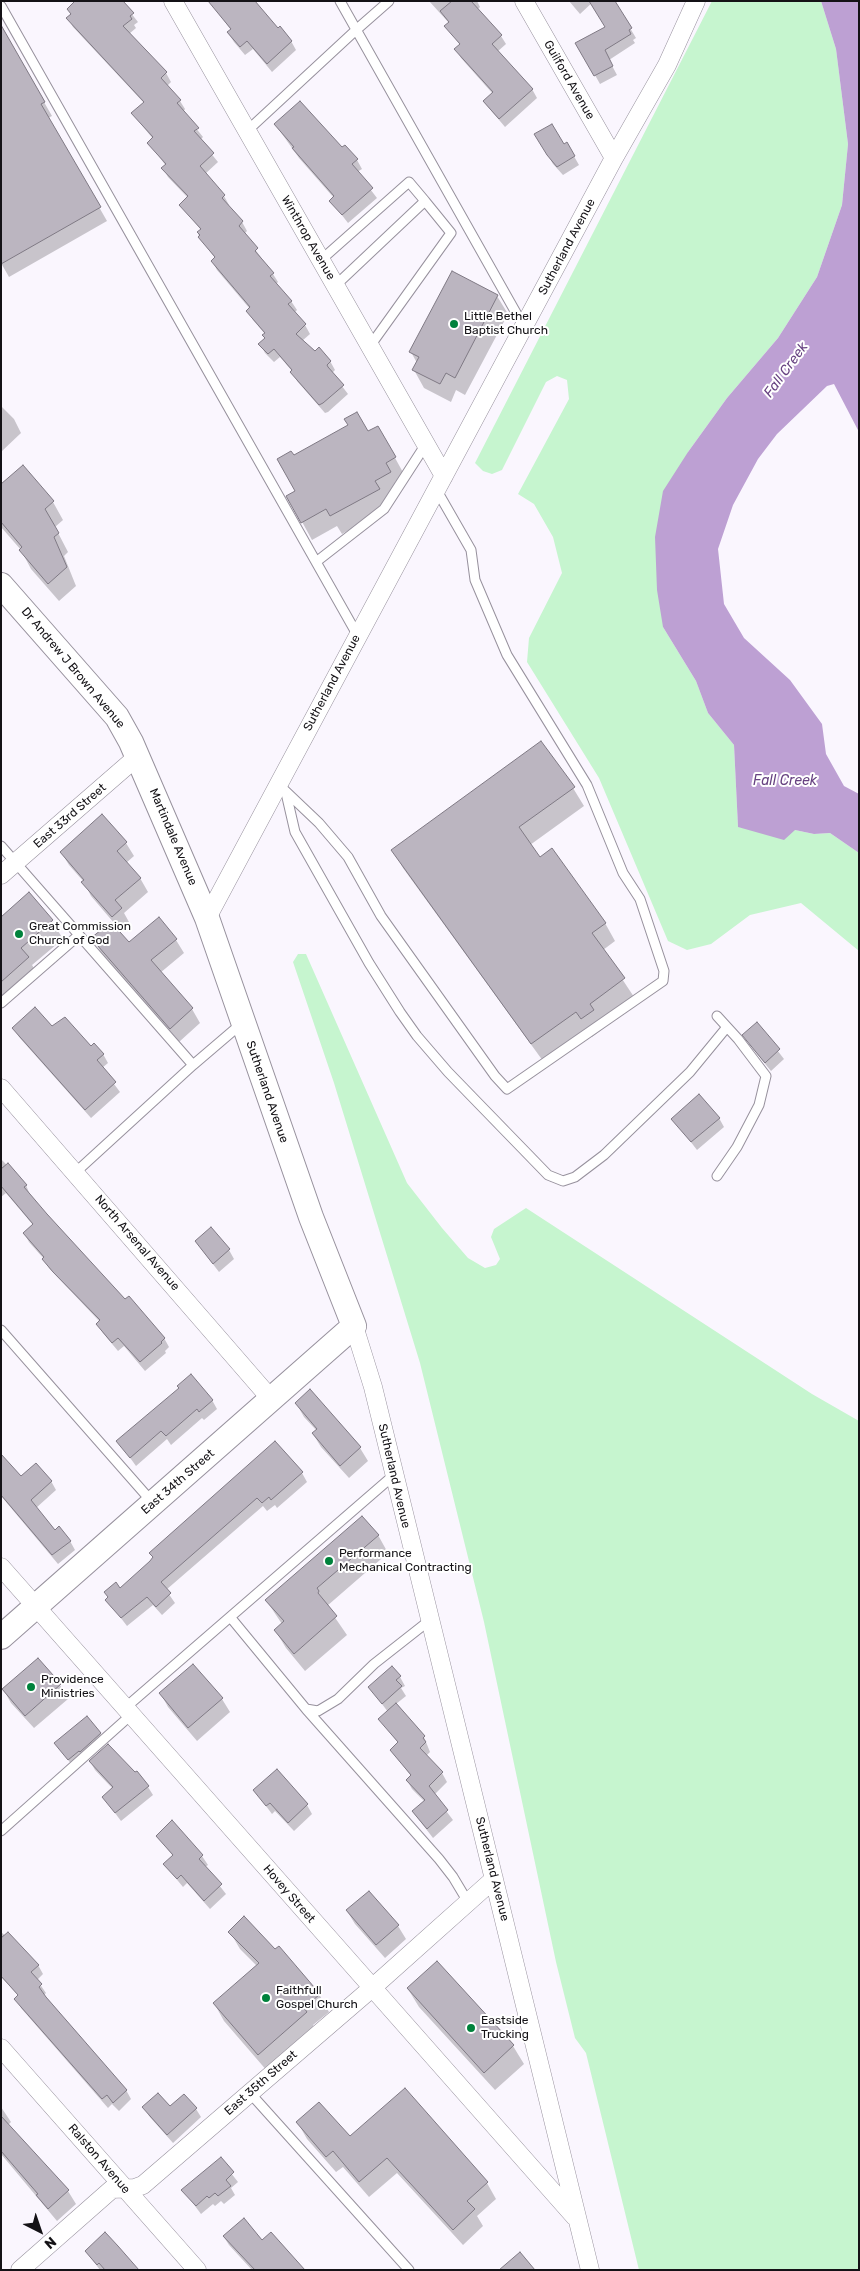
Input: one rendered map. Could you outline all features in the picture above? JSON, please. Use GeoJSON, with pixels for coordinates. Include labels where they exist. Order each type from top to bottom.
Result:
{"type":"FeatureCollection","features":[{"type":"Feature","properties":{"kind":"main road","name":"Dr Andrew J Brown Avenue"},"geometry":{"type":"LineString","coordinates":[[1,585],[118,717],[138,756]]}},
{"type":"Feature","properties":{"kind":"main road","name":"Martindale Avenue"},"geometry":{"type":"LineString","coordinates":[[138,756],[207,918]]}},
{"type":"Feature","properties":{"kind":"main road","name":"Sutherland Avenue"},"geometry":{"type":"LineString","coordinates":[[207,918],[312,1217],[354,1326]]}},
{"type":"Feature","properties":{"kind":"main road","name":"East 34th Street"},"geometry":{"type":"LineString","coordinates":[[1,1637],[354,1326]]}},
{"type":"Feature","properties":{"kind":"street","name":"Winthrop Avenue"},"geometry":{"type":"LineString","coordinates":[[173,1],[426,444],[440,482]]}},
{"type":"Feature","properties":{"kind":"street","name":"Guilford Avenue"},"geometry":{"type":"LineString","coordinates":[[524,1],[614,158]]}},
{"type":"Feature","properties":{"kind":"street","name":"Sutherland Avenue"},"geometry":{"type":"LineString","coordinates":[[207,918],[282,788],[358,636],[440,482],[614,158],[667,65],[696,2]]}},
{"type":"Feature","properties":{"kind":"street","name":"East 33rd Street"},"geometry":{"type":"LineString","coordinates":[[1,875],[138,756]]}},
{"type":"Feature","properties":{"kind":"street","name":"North Arsenal Avenue"},"geometry":{"type":"LineString","coordinates":[[1,1088],[76,1172],[271,1399]]}},
{"type":"Feature","properties":{"kind":"street","name":"Sutherland Avenue"},"geometry":{"type":"LineString","coordinates":[[354,1326],[373,1387],[590,2270]]}},
{"type":"Feature","properties":{"kind":"street","name":"Hovey Street"},"geometry":{"type":"LineString","coordinates":[[1,1567],[578,2220]]}},
{"type":"Feature","properties":{"kind":"street","name":"East 35th Street"},"geometry":{"type":"LineString","coordinates":[[20,2270],[110,2191],[115,2188],[132,2188],[143,2185],[372,1988],[494,1879]]}},
{"type":"Feature","properties":{"kind":"street","name":"Ralston Avenue"},"geometry":{"type":"LineString","coordinates":[[1,2048],[197,2270]]}},
{"type":"Feature","properties":{"kind":"lane"},"geometry":{"type":"LineString","coordinates":[[340,1],[524,327]]}},
{"type":"Feature","properties":{"kind":"lane"},"geometry":{"type":"LineString","coordinates":[[247,131],[390,1]]}},
{"type":"Feature","properties":{"kind":"lane"},"geometry":{"type":"LineString","coordinates":[[1,6],[358,636]]}},
{"type":"Feature","properties":{"kind":"lane"},"geometry":{"type":"LineString","coordinates":[[321,260],[409,182],[451,233],[370,346]]}},
{"type":"Feature","properties":{"kind":"lane"},"geometry":{"type":"LineString","coordinates":[[335,286],[425,201]]}},
{"type":"Feature","properties":{"kind":"lane"},"geometry":{"type":"LineString","coordinates":[[316,562],[384,509],[426,444]]}},
{"type":"Feature","properties":{"kind":"lane"},"geometry":{"type":"LineString","coordinates":[[282,788],[348,856],[381,916],[495,1076],[507,1089],[663,980],[664,971],[640,898],[623,873],[587,785],[507,655],[475,580],[471,550],[440,482]]}},
{"type":"Feature","properties":{"kind":"lane"},"geometry":{"type":"LineString","coordinates":[[282,788],[295,832],[369,963],[400,1012],[417,1036],[448,1072],[548,1176],[563,1181],[575,1177],[604,1155],[690,1072],[728,1027]]}},
{"type":"Feature","properties":{"kind":"lane"},"geometry":{"type":"LineString","coordinates":[[1,846],[193,1066]]}},
{"type":"Feature","properties":{"kind":"lane"},"geometry":{"type":"LineString","coordinates":[[1,1003],[79,935]]}},
{"type":"Feature","properties":{"kind":"lane"},"geometry":{"type":"LineString","coordinates":[[717,1176],[737,1147],[759,1105],[766,1076],[718,1016]]}},
{"type":"Feature","properties":{"kind":"lane"},"geometry":{"type":"LineString","coordinates":[[76,1172],[243,1023]]}},
{"type":"Feature","properties":{"kind":"lane"},"geometry":{"type":"LineString","coordinates":[[1,1330],[153,1503]]}},
{"type":"Feature","properties":{"kind":"lane"},"geometry":{"type":"LineString","coordinates":[[1,1831],[128,1711],[394,1475]]}},
{"type":"Feature","properties":{"kind":"lane"},"geometry":{"type":"LineString","coordinates":[[231,1618],[306,1709],[444,1865],[468,1902]]}},
{"type":"Feature","properties":{"kind":"lane"},"geometry":{"type":"LineString","coordinates":[[306,1709],[318,1711],[328,1706],[374,1664],[430,1620]]}},
{"type":"Feature","properties":{"kind":"lane"},"geometry":{"type":"LineString","coordinates":[[250,2093],[409,2270]]}},
{"type":"Feature","properties":{"kind":"green space"},"geometry":{"type":"Polygon","coordinates":[[[712,1],[821,1],[836,49],[848,144],[842,205],[817,277],[778,338],[727,398],[688,452],[663,627],[696,681],[708,713],[734,745],[738,827],[795,830],[814,834],[830,833],[859,853],[859,951],[801,903],[750,915],[711,944],[687,950],[668,941],[599,778],[527,662],[529,638],[562,573],[553,537],[534,504],[518,494],[569,399],[567,380],[557,376],[546,382],[502,470],[492,474],[483,471],[475,463],[712,1]]]}},
{"type":"Feature","properties":{"kind":"green space"},"geometry":{"type":"Polygon","coordinates":[[[298,954],[306,954],[407,1183],[468,1258],[485,1268],[496,1265],[500,1259],[491,1237],[494,1229],[526,1208],[812,1394],[859,1421],[859,2270],[639,2270],[586,2053],[575,2038],[556,1962],[484,1622],[420,1363],[334,1083],[293,962],[298,954]]]}},
{"type":"Feature","properties":{"kind":"water","name":"Fall Creek"},"geometry":{"type":"Polygon","coordinates":[[[821,1],[859,1],[859,432],[834,384],[827,386],[777,434],[758,459],[733,505],[718,549],[724,604],[744,638],[790,680],[822,724],[826,754],[844,786],[859,794],[859,853],[830,833],[814,834],[795,830],[784,840],[738,827],[734,745],[708,713],[696,681],[663,627],[657,590],[655,537],[663,491],[688,452],[727,398],[778,338],[817,277],[842,205],[848,144],[836,49],[821,1]]]}},
{"type":"Feature","properties":{"kind":"building"},"geometry":{"type":"Polygon","coordinates":[[[75,1],[123,1],[134,13],[130,16],[132,19],[123,26],[167,72],[161,78],[181,100],[177,103],[199,128],[194,131],[214,153],[200,166],[225,195],[222,198],[243,221],[239,226],[258,248],[255,251],[274,273],[270,276],[292,301],[288,304],[306,324],[296,334],[315,351],[319,347],[331,361],[327,365],[328,367],[344,385],[323,403],[319,405],[290,372],[292,370],[274,349],[268,354],[258,344],[265,338],[262,335],[265,333],[246,311],[250,307],[211,261],[215,257],[198,237],[200,235],[197,232],[201,229],[179,205],[188,196],[161,168],[166,164],[147,143],[153,137],[131,113],[144,102],[66,18],[71,14],[67,9],[75,1]]]}},
{"type":"Feature","properties":{"kind":"building"},"geometry":{"type":"Polygon","coordinates":[[[208,1],[255,1],[292,41],[267,64],[247,41],[240,47],[227,32],[231,29],[208,1]]]}},
{"type":"Feature","properties":{"kind":"building"},"geometry":{"type":"Polygon","coordinates":[[[452,1],[471,1],[502,35],[492,44],[533,89],[499,119],[483,101],[493,92],[454,49],[460,44],[444,26],[449,22],[440,11],[452,1]]]}},
{"type":"Feature","properties":{"kind":"building"},"geometry":{"type":"Polygon","coordinates":[[[589,1],[615,1],[632,28],[629,30],[631,34],[605,50],[613,66],[594,76],[575,43],[605,27],[589,1]]]}},
{"type":"Feature","properties":{"kind":"building"},"geometry":{"type":"Polygon","coordinates":[[[1,25],[45,102],[41,104],[101,207],[1,264],[1,25]]]}},
{"type":"Feature","properties":{"kind":"building"},"geometry":{"type":"Polygon","coordinates":[[[300,101],[342,147],[345,145],[358,159],[352,164],[373,188],[342,215],[329,201],[334,196],[292,148],[294,147],[274,124],[300,101]]]}},
{"type":"Feature","properties":{"kind":"building"},"geometry":{"type":"Polygon","coordinates":[[[552,124],[564,144],[567,142],[575,156],[557,167],[534,134],[552,124]]]}},
{"type":"Feature","properties":{"kind":"building","name":"Little Bethel Baptist Church"},"geometry":{"type":"Polygon","coordinates":[[[452,271],[498,295],[455,378],[446,373],[440,384],[412,370],[419,357],[409,352],[452,271]]]}},
{"type":"Feature","properties":{"kind":"building"},"geometry":{"type":"Polygon","coordinates":[[[357,412],[368,431],[378,426],[396,457],[386,463],[391,472],[375,481],[380,489],[330,516],[326,509],[301,523],[286,496],[295,491],[277,459],[291,451],[294,455],[348,425],[344,419],[357,412]]]}},
{"type":"Feature","properties":{"kind":"building"},"geometry":{"type":"Polygon","coordinates":[[[23,465],[54,501],[45,509],[59,533],[54,537],[67,567],[48,584],[19,550],[22,547],[1,522],[1,484],[23,465]]]}},
{"type":"Feature","properties":{"kind":"building"},"geometry":{"type":"Polygon","coordinates":[[[541,741],[575,787],[519,827],[540,857],[552,848],[606,923],[592,933],[625,978],[590,1004],[594,1010],[581,1019],[576,1012],[531,1044],[391,850],[541,741]]]}},
{"type":"Feature","properties":{"kind":"building"},"geometry":{"type":"Polygon","coordinates":[[[102,814],[127,842],[117,851],[141,878],[115,900],[122,908],[112,917],[81,882],[84,880],[60,852],[102,814]]]}},
{"type":"Feature","properties":{"kind":"building","name":"Great Commission Church of God"},"geometry":{"type":"Polygon","coordinates":[[[29,892],[53,920],[21,948],[29,957],[1,982],[1,917],[29,892]]]}},
{"type":"Feature","properties":{"kind":"building"},"geometry":{"type":"Polygon","coordinates":[[[159,917],[177,939],[151,960],[193,1008],[170,1029],[91,938],[111,922],[129,942],[159,917]]]}},
{"type":"Feature","properties":{"kind":"building"},"geometry":{"type":"Polygon","coordinates":[[[35,1007],[52,1026],[65,1017],[91,1046],[94,1043],[104,1054],[97,1060],[116,1082],[85,1110],[12,1028],[35,1007]]]}},
{"type":"Feature","properties":{"kind":"building"},"geometry":{"type":"Polygon","coordinates":[[[757,1022],[780,1049],[765,1063],[742,1035],[757,1022]]]}},
{"type":"Feature","properties":{"kind":"building"},"geometry":{"type":"Polygon","coordinates":[[[699,1094],[720,1118],[691,1142],[671,1119],[699,1094]]]}},
{"type":"Feature","properties":{"kind":"building"},"geometry":{"type":"Polygon","coordinates":[[[8,1163],[27,1185],[24,1187],[47,1214],[125,1299],[129,1296],[165,1338],[162,1343],[140,1362],[118,1338],[112,1343],[96,1324],[100,1320],[53,1272],[42,1259],[44,1257],[23,1233],[33,1224],[1,1186],[1,1169],[8,1163]]]}},
{"type":"Feature","properties":{"kind":"building"},"geometry":{"type":"Polygon","coordinates":[[[211,1227],[230,1249],[213,1264],[195,1241],[211,1227]]]}},
{"type":"Feature","properties":{"kind":"building"},"geometry":{"type":"Polygon","coordinates":[[[191,1374],[213,1400],[199,1412],[197,1409],[166,1436],[161,1431],[130,1458],[116,1441],[179,1388],[177,1386],[191,1374]]]}},
{"type":"Feature","properties":{"kind":"building"},"geometry":{"type":"Polygon","coordinates":[[[310,1389],[361,1447],[340,1466],[312,1433],[317,1429],[295,1403],[310,1389]]]}},
{"type":"Feature","properties":{"kind":"building"},"geometry":{"type":"Polygon","coordinates":[[[275,1441],[303,1472],[271,1500],[269,1497],[262,1503],[257,1498],[161,1582],[171,1593],[156,1607],[147,1597],[121,1618],[105,1600],[108,1597],[104,1592],[116,1582],[120,1588],[150,1561],[153,1557],[149,1553],[275,1441]]]}},
{"type":"Feature","properties":{"kind":"building"},"geometry":{"type":"Polygon","coordinates":[[[1,1454],[21,1476],[36,1463],[52,1481],[31,1500],[55,1530],[59,1526],[71,1541],[52,1555],[1,1495],[1,1454]]]}},
{"type":"Feature","properties":{"kind":"building","name":"Performance Mechanical Contracting"},"geometry":{"type":"Polygon","coordinates":[[[362,1516],[379,1535],[317,1588],[318,1593],[337,1616],[294,1654],[274,1630],[284,1621],[265,1600],[362,1516]]]}},
{"type":"Feature","properties":{"kind":"building","name":"Providence Ministries"},"geometry":{"type":"Polygon","coordinates":[[[38,1658],[61,1684],[25,1716],[2,1689],[38,1658]]]}},
{"type":"Feature","properties":{"kind":"building"},"geometry":{"type":"Polygon","coordinates":[[[193,1664],[223,1698],[188,1728],[159,1693],[193,1664]]]}},
{"type":"Feature","properties":{"kind":"building"},"geometry":{"type":"Polygon","coordinates":[[[392,1666],[401,1676],[396,1680],[402,1686],[382,1704],[368,1687],[392,1666]]]}},
{"type":"Feature","properties":{"kind":"building"},"geometry":{"type":"Polygon","coordinates":[[[396,1703],[425,1736],[423,1738],[426,1742],[420,1748],[443,1772],[429,1786],[448,1810],[427,1829],[412,1811],[425,1800],[406,1780],[411,1775],[390,1750],[398,1742],[378,1719],[396,1703]]]}},
{"type":"Feature","properties":{"kind":"building"},"geometry":{"type":"Polygon","coordinates":[[[87,1716],[101,1733],[68,1760],[54,1743],[87,1716]]]}},
{"type":"Feature","properties":{"kind":"building"},"geometry":{"type":"Polygon","coordinates":[[[108,1744],[135,1772],[137,1771],[149,1786],[115,1813],[102,1797],[113,1787],[89,1761],[108,1744]]]}},
{"type":"Feature","properties":{"kind":"building"},"geometry":{"type":"Polygon","coordinates":[[[277,1769],[308,1804],[288,1823],[270,1803],[266,1806],[253,1790],[277,1769]]]}},
{"type":"Feature","properties":{"kind":"building"},"geometry":{"type":"Polygon","coordinates":[[[172,1820],[203,1855],[199,1859],[222,1884],[204,1901],[181,1875],[177,1879],[163,1864],[173,1855],[156,1836],[172,1820]]]}},
{"type":"Feature","properties":{"kind":"building"},"geometry":{"type":"Polygon","coordinates":[[[369,1891],[399,1925],[376,1945],[346,1910],[369,1891]]]}},
{"type":"Feature","properties":{"kind":"building","name":"Faithfull Gospel Church"},"geometry":{"type":"Polygon","coordinates":[[[244,1916],[275,1949],[279,1946],[320,1994],[304,2008],[307,2012],[258,2055],[213,2003],[259,1963],[228,1932],[244,1916]]]}},
{"type":"Feature","properties":{"kind":"building"},"geometry":{"type":"Polygon","coordinates":[[[8,1932],[39,1965],[31,1972],[42,1984],[39,1987],[46,1997],[127,2090],[113,2103],[107,2095],[102,2099],[14,1999],[18,1995],[1,1976],[1,1938],[8,1932]]]}},
{"type":"Feature","properties":{"kind":"building","name":"Eastside Trucking"},"geometry":{"type":"Polygon","coordinates":[[[437,1961],[514,2045],[484,2073],[407,1988],[437,1961]]]}},
{"type":"Feature","properties":{"kind":"building"},"geometry":{"type":"Polygon","coordinates":[[[405,2088],[488,2182],[467,2201],[475,2209],[453,2230],[387,2158],[359,2182],[333,2151],[326,2157],[296,2122],[319,2102],[350,2136],[405,2088]]]}},
{"type":"Feature","properties":{"kind":"building"},"geometry":{"type":"Polygon","coordinates":[[[158,2093],[170,2106],[184,2094],[197,2108],[167,2135],[142,2107],[158,2093]]]}},
{"type":"Feature","properties":{"kind":"building"},"geometry":{"type":"Polygon","coordinates":[[[1,2116],[69,2190],[48,2209],[36,2195],[38,2194],[1,2151],[1,2116]]]}},
{"type":"Feature","properties":{"kind":"building"},"geometry":{"type":"Polygon","coordinates":[[[221,2157],[234,2172],[226,2180],[231,2186],[218,2196],[215,2193],[209,2198],[207,2196],[196,2206],[181,2190],[221,2157]]]}},
{"type":"Feature","properties":{"kind":"building"},"geometry":{"type":"Polygon","coordinates":[[[244,2218],[262,2240],[271,2232],[305,2270],[255,2270],[223,2236],[244,2218]]]}},
{"type":"Feature","properties":{"kind":"building"},"geometry":{"type":"Polygon","coordinates":[[[105,2232],[139,2270],[105,2270],[99,2263],[97,2265],[85,2251],[105,2232]]]}},
{"type":"Feature","properties":{"kind":"building"},"geometry":{"type":"Polygon","coordinates":[[[520,2252],[535,2270],[499,2270],[520,2252]]]}},
{"type":"Feature","properties":{"kind":"place","name":"Little Bethel Baptist Church"},"geometry":{"type":"Point","coordinates":[454,324]}},
{"type":"Feature","properties":{"kind":"place","name":"Great Commission Church of God"},"geometry":{"type":"Point","coordinates":[19,934]}},
{"type":"Feature","properties":{"kind":"place","name":"Performance Mechanical Contracting"},"geometry":{"type":"Point","coordinates":[329,1561]}},
{"type":"Feature","properties":{"kind":"place","name":"Providence Ministries"},"geometry":{"type":"Point","coordinates":[31,1687]}},
{"type":"Feature","properties":{"kind":"place","name":"Faithfull Gospel Church"},"geometry":{"type":"Point","coordinates":[266,1998]}},
{"type":"Feature","properties":{"kind":"place","name":"Eastside Trucking"},"geometry":{"type":"Point","coordinates":[471,2028]}}]}
